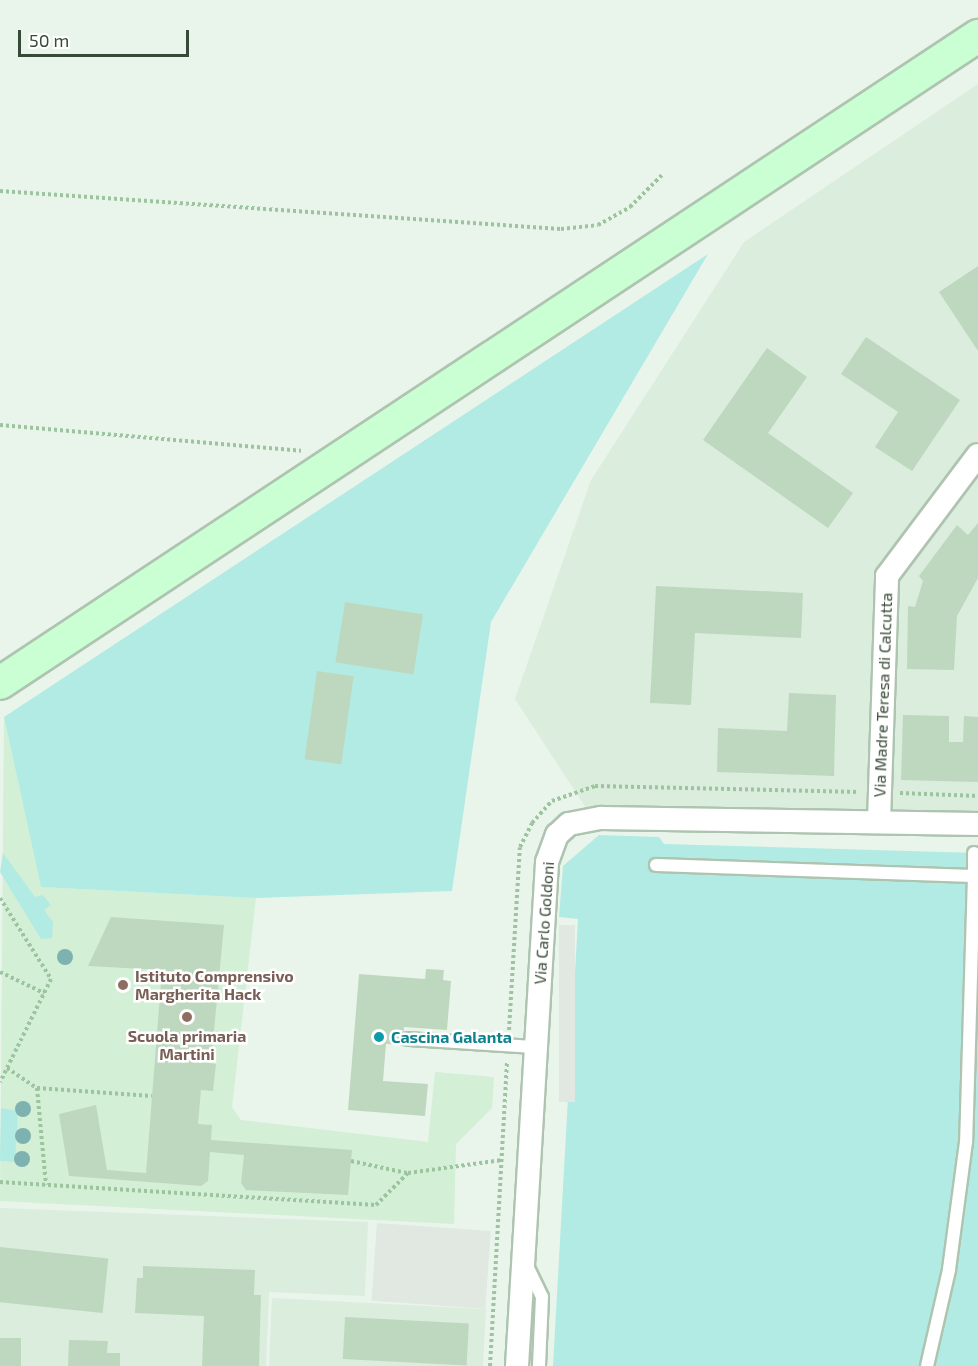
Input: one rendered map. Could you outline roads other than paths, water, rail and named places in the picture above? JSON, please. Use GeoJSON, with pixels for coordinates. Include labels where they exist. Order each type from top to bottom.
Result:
{"type":"FeatureCollection","features":[{"type":"Feature","properties":{"kind":"main road"},"geometry":{"type":"LineString","coordinates":[[0,683],[978,36]]}},
{"type":"Feature","properties":{"kind":"street","name":"Via Madre Teresa di Calcutta"},"geometry":{"type":"LineString","coordinates":[[879,821],[887,576],[978,455]]}},
{"type":"Feature","properties":{"kind":"street","name":"Via Carlo Goldoni"},"geometry":{"type":"LineString","coordinates":[[518,1366],[548,862],[554,840],[569,824],[601,818],[978,824]]}},
{"type":"Feature","properties":{"kind":"lane"},"geometry":{"type":"LineString","coordinates":[[927,1366],[949,1270],[966,1142],[974,853]]}},
{"type":"Feature","properties":{"kind":"lane"},"geometry":{"type":"LineString","coordinates":[[656,865],[974,876]]}},
{"type":"Feature","properties":{"kind":"lane"},"geometry":{"type":"LineString","coordinates":[[408,1039],[536,1047]]}},
{"type":"Feature","properties":{"kind":"lane"},"geometry":{"type":"LineString","coordinates":[[524,1260],[542,1297],[538,1366]]}},
{"type":"Feature","properties":{"kind":"place","name":"Istituto Comprensivo Margherita Hack"},"geometry":{"type":"Point","coordinates":[123,985]}},
{"type":"Feature","properties":{"kind":"place","name":"Scuola primaria Martini"},"geometry":{"type":"Point","coordinates":[187,1017]}},
{"type":"Feature","properties":{"kind":"place","name":"Cascina Galanta"},"geometry":{"type":"Point","coordinates":[379,1037]}}]}
